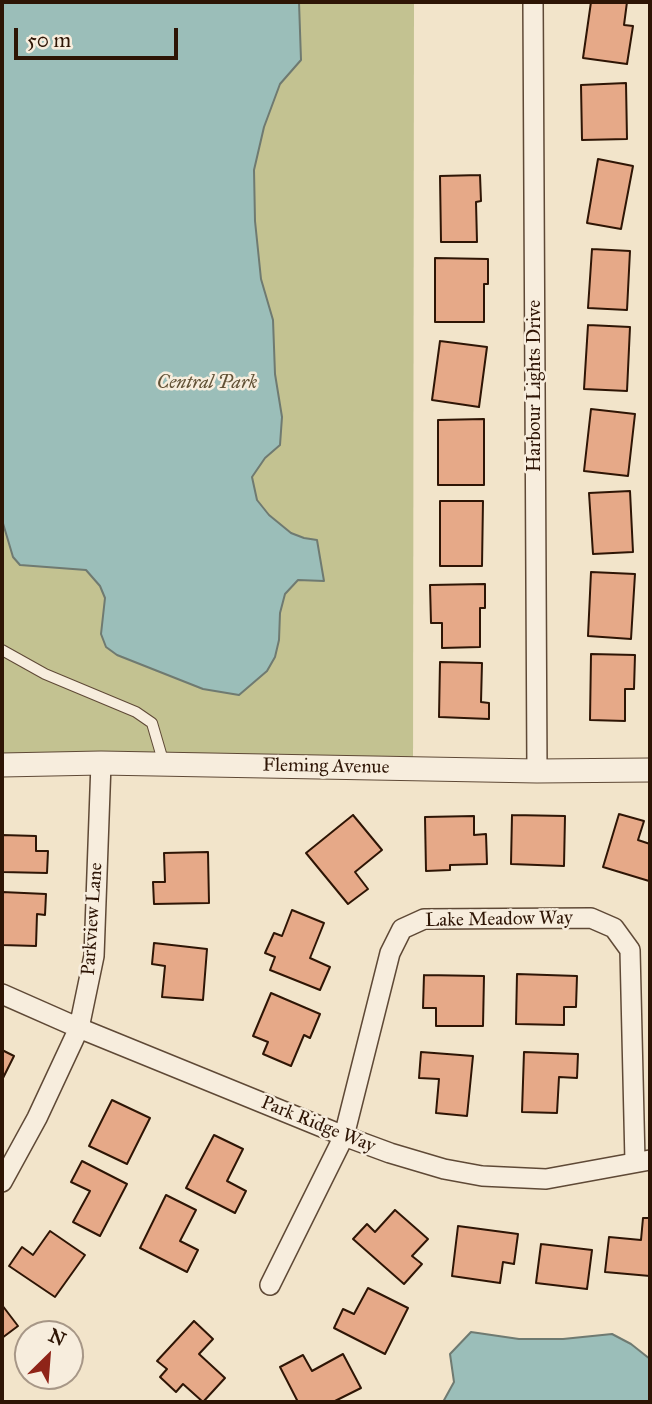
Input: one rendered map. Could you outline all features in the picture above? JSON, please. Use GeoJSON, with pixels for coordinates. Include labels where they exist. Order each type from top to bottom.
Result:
{"type":"FeatureCollection","features":[{"type":"Feature","properties":{"kind":"street","name":"Harbour Lights Drive"},"geometry":{"type":"LineString","coordinates":[[533,2],[537,771]]}},
{"type":"Feature","properties":{"kind":"street","name":"Fleming Avenue"},"geometry":{"type":"LineString","coordinates":[[2,765],[101,763],[537,771],[650,770]]}},
{"type":"Feature","properties":{"kind":"street","name":"Parkview Lane"},"geometry":{"type":"LineString","coordinates":[[2,1182],[37,1118],[79,1028],[94,956],[101,763]]}},
{"type":"Feature","properties":{"kind":"street","name":"Lake Meadow Way"},"geometry":{"type":"LineString","coordinates":[[270,1285],[344,1136],[390,953],[402,929],[424,919],[591,918],[614,928],[631,950],[643,1161]]}},
{"type":"Feature","properties":{"kind":"street","name":"Park Ridge Way"},"geometry":{"type":"LineString","coordinates":[[2,993],[79,1028],[344,1136],[422,1163],[482,1176],[546,1179],[643,1161]]}},
{"type":"Feature","properties":{"kind":"lane"},"geometry":{"type":"LineString","coordinates":[[2,650],[45,674],[136,712],[152,723],[164,765]]}},
{"type":"Feature","properties":{"kind":"green space","name":"Central Park"},"geometry":{"type":"Polygon","coordinates":[[[2,2],[414,2],[413,769],[2,765],[2,2]]]}},
{"type":"Feature","properties":{"kind":"water"},"geometry":{"type":"Polygon","coordinates":[[[2,2],[299,2],[301,60],[280,84],[264,127],[254,170],[255,221],[261,279],[273,320],[275,374],[282,417],[280,445],[265,458],[252,477],[257,500],[269,515],[291,533],[317,540],[324,581],[298,580],[285,594],[275,657],[267,671],[239,695],[203,689],[117,655],[106,647],[101,634],[105,598],[100,586],[86,570],[20,565],[13,557],[2,520],[2,2]]]}},
{"type":"Feature","properties":{"kind":"water"},"geometry":{"type":"Polygon","coordinates":[[[471,1332],[519,1339],[563,1339],[612,1334],[650,1359],[650,1402],[443,1402],[454,1382],[450,1354],[471,1332]]]}},
{"type":"Feature","properties":{"kind":"building"},"geometry":{"type":"Polygon","coordinates":[[[591,2],[627,2],[624,25],[633,26],[627,64],[583,58],[591,2]]]}},
{"type":"Feature","properties":{"kind":"building"},"geometry":{"type":"Polygon","coordinates":[[[626,83],[627,139],[582,140],[581,85],[626,83]]]}},
{"type":"Feature","properties":{"kind":"building"},"geometry":{"type":"Polygon","coordinates":[[[598,159],[633,166],[621,229],[587,223],[598,159]]]}},
{"type":"Feature","properties":{"kind":"building"},"geometry":{"type":"Polygon","coordinates":[[[480,175],[481,201],[476,202],[477,242],[441,242],[440,176],[480,175]]]}},
{"type":"Feature","properties":{"kind":"building"},"geometry":{"type":"Polygon","coordinates":[[[592,249],[630,251],[627,310],[588,308],[592,249]]]}},
{"type":"Feature","properties":{"kind":"building"},"geometry":{"type":"Polygon","coordinates":[[[435,258],[488,259],[488,284],[484,284],[484,322],[435,322],[435,258]]]}},
{"type":"Feature","properties":{"kind":"building"},"geometry":{"type":"Polygon","coordinates":[[[588,325],[630,327],[627,391],[584,389],[588,325]]]}},
{"type":"Feature","properties":{"kind":"building"},"geometry":{"type":"Polygon","coordinates":[[[440,341],[487,347],[479,407],[432,400],[440,341]]]}},
{"type":"Feature","properties":{"kind":"building"},"geometry":{"type":"Polygon","coordinates":[[[591,409],[635,414],[628,476],[584,471],[591,409]]]}},
{"type":"Feature","properties":{"kind":"building"},"geometry":{"type":"Polygon","coordinates":[[[484,419],[484,485],[438,485],[438,420],[484,419]]]}},
{"type":"Feature","properties":{"kind":"building"},"geometry":{"type":"Polygon","coordinates":[[[630,491],[633,552],[593,554],[589,493],[630,491]]]}},
{"type":"Feature","properties":{"kind":"building"},"geometry":{"type":"Polygon","coordinates":[[[440,501],[483,501],[482,566],[440,566],[440,501]]]}},
{"type":"Feature","properties":{"kind":"building"},"geometry":{"type":"Polygon","coordinates":[[[591,572],[635,574],[631,639],[588,636],[591,572]]]}},
{"type":"Feature","properties":{"kind":"building"},"geometry":{"type":"Polygon","coordinates":[[[485,584],[485,608],[480,608],[480,647],[442,648],[442,623],[431,623],[430,585],[485,584]]]}},
{"type":"Feature","properties":{"kind":"building"},"geometry":{"type":"Polygon","coordinates":[[[591,654],[635,655],[634,689],[625,689],[625,721],[590,720],[591,654]]]}},
{"type":"Feature","properties":{"kind":"building"},"geometry":{"type":"Polygon","coordinates":[[[440,662],[482,663],[481,702],[489,703],[489,719],[439,717],[440,662]]]}},
{"type":"Feature","properties":{"kind":"building"},"geometry":{"type":"Polygon","coordinates":[[[619,814],[644,821],[638,840],[650,844],[649,881],[603,867],[619,814]]]}},
{"type":"Feature","properties":{"kind":"building"},"geometry":{"type":"Polygon","coordinates":[[[353,815],[382,850],[355,872],[368,889],[348,904],[306,853],[353,815]]]}},
{"type":"Feature","properties":{"kind":"building"},"geometry":{"type":"Polygon","coordinates":[[[512,815],[565,816],[564,866],[511,864],[512,815]]]}},
{"type":"Feature","properties":{"kind":"building"},"geometry":{"type":"Polygon","coordinates":[[[474,816],[474,835],[486,834],[487,864],[450,865],[450,870],[426,871],[425,817],[474,816]]]}},
{"type":"Feature","properties":{"kind":"building"},"geometry":{"type":"Polygon","coordinates":[[[2,835],[36,836],[36,851],[48,851],[47,873],[2,872],[2,835]]]}},
{"type":"Feature","properties":{"kind":"building"},"geometry":{"type":"Polygon","coordinates":[[[208,852],[209,903],[154,904],[153,882],[165,882],[164,853],[208,852]]]}},
{"type":"Feature","properties":{"kind":"building"},"geometry":{"type":"Polygon","coordinates":[[[2,892],[46,894],[45,915],[37,914],[36,946],[2,945],[2,892]]]}},
{"type":"Feature","properties":{"kind":"building"},"geometry":{"type":"Polygon","coordinates":[[[292,910],[324,923],[310,958],[330,967],[320,990],[270,970],[275,957],[265,953],[274,933],[282,936],[292,910]]]}},
{"type":"Feature","properties":{"kind":"building"},"geometry":{"type":"Polygon","coordinates":[[[154,943],[207,949],[203,1000],[162,997],[165,966],[152,964],[154,943]]]}},
{"type":"Feature","properties":{"kind":"building"},"geometry":{"type":"Polygon","coordinates":[[[517,974],[577,976],[576,1007],[564,1007],[564,1025],[516,1024],[517,974]]]}},
{"type":"Feature","properties":{"kind":"building"},"geometry":{"type":"Polygon","coordinates":[[[424,975],[484,976],[483,1026],[436,1026],[436,1008],[423,1008],[424,975]]]}},
{"type":"Feature","properties":{"kind":"building"},"geometry":{"type":"Polygon","coordinates":[[[271,993],[320,1014],[310,1038],[304,1035],[291,1066],[263,1054],[268,1042],[253,1036],[271,993]]]}},
{"type":"Feature","properties":{"kind":"building"},"geometry":{"type":"Polygon","coordinates":[[[2,1050],[14,1056],[2,1080],[2,1050]]]}},
{"type":"Feature","properties":{"kind":"building"},"geometry":{"type":"Polygon","coordinates":[[[421,1052],[473,1056],[467,1116],[436,1113],[439,1079],[419,1078],[421,1052]]]}},
{"type":"Feature","properties":{"kind":"building"},"geometry":{"type":"Polygon","coordinates":[[[524,1052],[578,1054],[577,1078],[559,1077],[557,1113],[522,1112],[524,1052]]]}},
{"type":"Feature","properties":{"kind":"building"},"geometry":{"type":"Polygon","coordinates":[[[112,1100],[150,1118],[127,1164],[89,1146],[112,1100]]]}},
{"type":"Feature","properties":{"kind":"building"},"geometry":{"type":"Polygon","coordinates":[[[214,1135],[243,1149],[227,1181],[246,1191],[235,1213],[186,1188],[214,1135]]]}},
{"type":"Feature","properties":{"kind":"building"},"geometry":{"type":"Polygon","coordinates":[[[82,1161],[127,1184],[100,1236],[73,1222],[90,1191],[71,1182],[82,1161]]]}},
{"type":"Feature","properties":{"kind":"building"},"geometry":{"type":"Polygon","coordinates":[[[166,1195],[196,1210],[180,1241],[198,1250],[187,1272],[140,1248],[166,1195]]]}},
{"type":"Feature","properties":{"kind":"building"},"geometry":{"type":"Polygon","coordinates":[[[395,1210],[428,1239],[412,1256],[422,1264],[404,1284],[353,1239],[367,1224],[375,1232],[395,1210]]]}},
{"type":"Feature","properties":{"kind":"building"},"geometry":{"type":"Polygon","coordinates":[[[643,1218],[650,1218],[650,1276],[605,1272],[609,1237],[641,1240],[643,1218]]]}},
{"type":"Feature","properties":{"kind":"building"},"geometry":{"type":"Polygon","coordinates":[[[458,1226],[518,1234],[514,1264],[503,1262],[500,1283],[452,1276],[458,1226]]]}},
{"type":"Feature","properties":{"kind":"building"},"geometry":{"type":"Polygon","coordinates":[[[50,1231],[85,1255],[55,1297],[9,1266],[22,1247],[33,1255],[50,1231]]]}},
{"type":"Feature","properties":{"kind":"building"},"geometry":{"type":"Polygon","coordinates":[[[541,1244],[592,1250],[587,1289],[536,1283],[541,1244]]]}},
{"type":"Feature","properties":{"kind":"building"},"geometry":{"type":"Polygon","coordinates":[[[368,1288],[408,1308],[385,1354],[334,1328],[343,1309],[354,1314],[368,1288]]]}},
{"type":"Feature","properties":{"kind":"building"},"geometry":{"type":"Polygon","coordinates":[[[2,1305],[14,1321],[14,1329],[2,1338],[2,1305]]]}},
{"type":"Feature","properties":{"kind":"building"},"geometry":{"type":"Polygon","coordinates":[[[194,1321],[213,1339],[199,1354],[225,1378],[203,1402],[183,1384],[176,1392],[160,1377],[167,1369],[157,1361],[194,1321]]]}},
{"type":"Feature","properties":{"kind":"building"},"geometry":{"type":"Polygon","coordinates":[[[343,1354],[361,1388],[333,1402],[298,1402],[280,1367],[303,1355],[312,1371],[343,1354]]]}}]}
